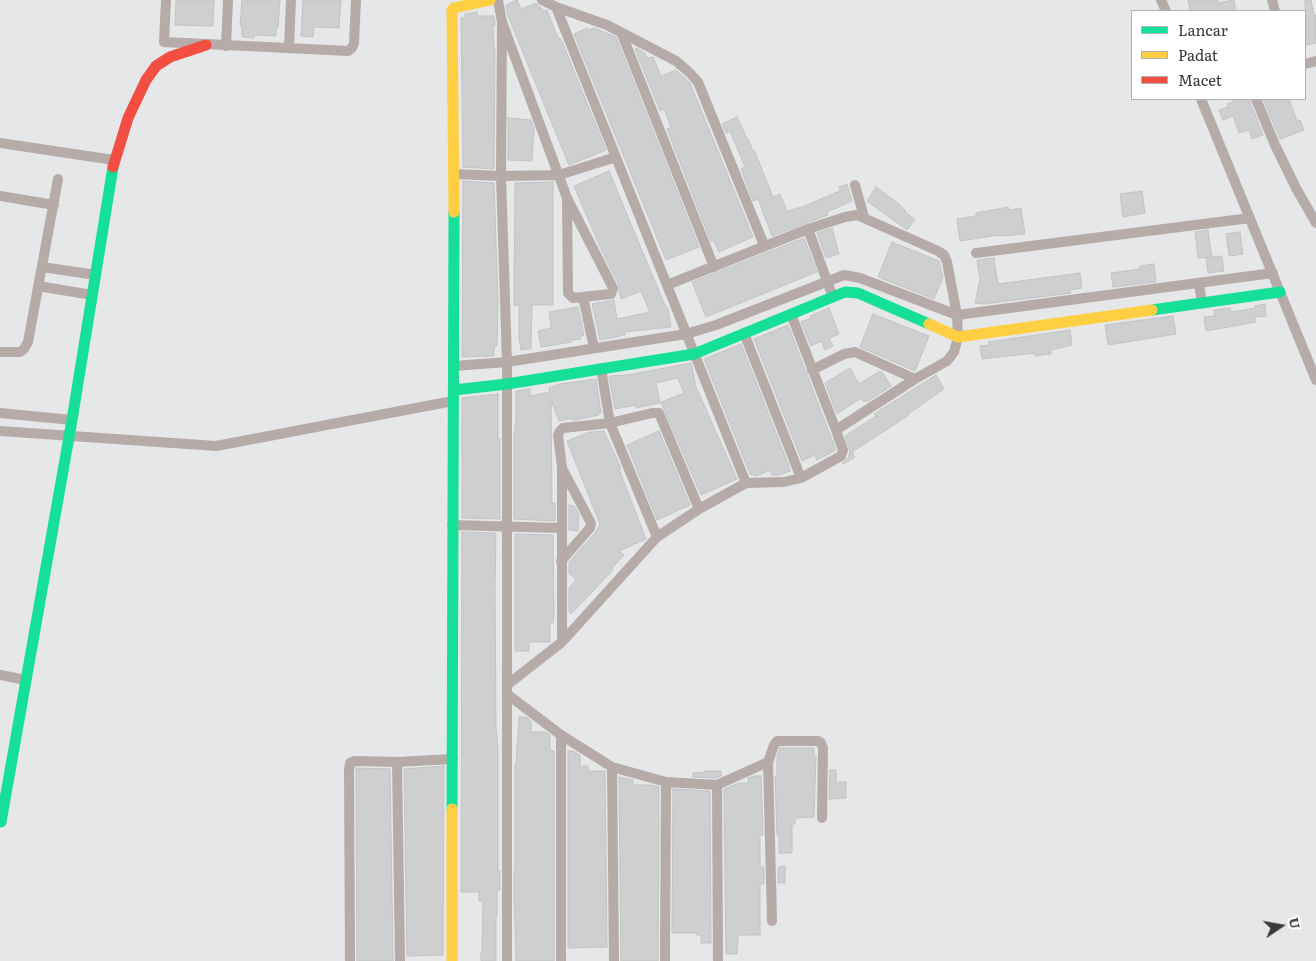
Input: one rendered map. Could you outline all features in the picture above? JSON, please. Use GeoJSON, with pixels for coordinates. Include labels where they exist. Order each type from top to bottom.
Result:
{"type":"FeatureCollection","features":[{"type":"Feature","properties":{"kind":"street"},"geometry":{"type":"LineString","coordinates":[[166,0],[164,42],[348,50],[352,48],[354,43],[356,0]]}},
{"type":"Feature","properties":{"kind":"street"},"geometry":{"type":"LineString","coordinates":[[226,46],[228,0]]}},
{"type":"Feature","properties":{"kind":"street"},"geometry":{"type":"LineString","coordinates":[[289,47],[292,0]]}},
{"type":"Feature","properties":{"kind":"street"},"geometry":{"type":"LineString","coordinates":[[452,961],[454,174],[452,10],[490,0]]}},
{"type":"Feature","properties":{"kind":"street"},"geometry":{"type":"LineString","coordinates":[[498,0],[502,22],[559,175],[568,198],[613,288],[611,294],[573,298],[568,293],[568,198]]}},
{"type":"Feature","properties":{"kind":"street"},"geometry":{"type":"LineString","coordinates":[[542,0],[621,32],[676,61],[698,82],[764,245]]}},
{"type":"Feature","properties":{"kind":"street"},"geometry":{"type":"LineString","coordinates":[[556,7],[746,483]]}},
{"type":"Feature","properties":{"kind":"street"},"geometry":{"type":"LineString","coordinates":[[502,22],[501,176],[507,362],[507,961]]}},
{"type":"Feature","properties":{"kind":"street"},"geometry":{"type":"LineString","coordinates":[[621,32],[714,266]]}},
{"type":"Feature","properties":{"kind":"street"},"geometry":{"type":"LineString","coordinates":[[1,822],[72,420],[114,160],[128,118],[146,80],[156,66],[170,57],[206,44]]}},
{"type":"Feature","properties":{"kind":"street"},"geometry":{"type":"LineString","coordinates":[[1201,100],[1316,380]]}},
{"type":"Feature","properties":{"kind":"street"},"geometry":{"type":"LineString","coordinates":[[1256,100],[1283,162],[1316,223]]}},
{"type":"Feature","properties":{"kind":"street"},"geometry":{"type":"LineString","coordinates":[[0,143],[114,160]]}},
{"type":"Feature","properties":{"kind":"street"},"geometry":{"type":"LineString","coordinates":[[454,174],[501,176],[559,175],[616,157]]}},
{"type":"Feature","properties":{"kind":"street"},"geometry":{"type":"LineString","coordinates":[[0,352],[20,352],[28,342],[58,179]]}},
{"type":"Feature","properties":{"kind":"street"},"geometry":{"type":"LineString","coordinates":[[855,185],[864,217]]}},
{"type":"Feature","properties":{"kind":"street"},"geometry":{"type":"LineString","coordinates":[[0,196],[54,206]]}},
{"type":"Feature","properties":{"kind":"street"},"geometry":{"type":"LineString","coordinates":[[667,284],[808,229],[857,215],[938,250],[944,255],[948,262],[963,336],[954,352],[947,361],[915,379],[836,430]]}},
{"type":"Feature","properties":{"kind":"street"},"geometry":{"type":"LineString","coordinates":[[976,253],[1250,218]]}},
{"type":"Feature","properties":{"kind":"street"},"geometry":{"type":"LineString","coordinates":[[808,229],[833,296]]}},
{"type":"Feature","properties":{"kind":"street"},"geometry":{"type":"LineString","coordinates":[[42,267],[96,275]]}},
{"type":"Feature","properties":{"kind":"street"},"geometry":{"type":"LineString","coordinates":[[454,366],[507,362],[686,334],[716,325],[844,275],[860,278],[960,315],[1273,273]]}},
{"type":"Feature","properties":{"kind":"street"},"geometry":{"type":"LineString","coordinates":[[1199,284],[1202,303]]}},
{"type":"Feature","properties":{"kind":"street"},"geometry":{"type":"LineString","coordinates":[[38,286],[92,295]]}},
{"type":"Feature","properties":{"kind":"street"},"geometry":{"type":"LineString","coordinates":[[0,431],[216,446],[507,384],[694,354],[845,292],[858,293],[963,336],[1280,292]]}},
{"type":"Feature","properties":{"kind":"street"},"geometry":{"type":"LineString","coordinates":[[583,297],[594,348]]}},
{"type":"Feature","properties":{"kind":"street"},"geometry":{"type":"LineString","coordinates":[[507,689],[562,642],[657,537],[699,509],[746,483],[784,482],[801,478],[841,456],[843,450],[836,430],[791,314]]}},
{"type":"Feature","properties":{"kind":"street"},"geometry":{"type":"LineString","coordinates":[[744,333],[801,478]]}},
{"type":"Feature","properties":{"kind":"street"},"geometry":{"type":"LineString","coordinates":[[812,370],[844,354],[855,352],[915,379]]}},
{"type":"Feature","properties":{"kind":"street"},"geometry":{"type":"LineString","coordinates":[[600,368],[610,423],[657,537]]}},
{"type":"Feature","properties":{"kind":"street"},"geometry":{"type":"LineString","coordinates":[[562,642],[562,467],[558,435],[563,428],[610,423],[652,412],[659,413],[699,509]]}},
{"type":"Feature","properties":{"kind":"street"},"geometry":{"type":"LineString","coordinates":[[0,413],[72,420]]}},
{"type":"Feature","properties":{"kind":"street"},"geometry":{"type":"LineString","coordinates":[[561,561],[590,528],[591,523],[562,467]]}},
{"type":"Feature","properties":{"kind":"street"},"geometry":{"type":"LineString","coordinates":[[452,525],[561,528]]}},
{"type":"Feature","properties":{"kind":"street"},"geometry":{"type":"LineString","coordinates":[[0,675],[26,680]]}},
{"type":"Feature","properties":{"kind":"street"},"geometry":{"type":"LineString","coordinates":[[507,689],[561,734],[612,767],[666,782],[717,785],[768,762]]}},
{"type":"Feature","properties":{"kind":"street"},"geometry":{"type":"LineString","coordinates":[[561,734],[561,961]]}},
{"type":"Feature","properties":{"kind":"street"},"geometry":{"type":"LineString","coordinates":[[772,921],[768,762],[777,741],[818,741],[822,743],[822,818]]}},
{"type":"Feature","properties":{"kind":"street"},"geometry":{"type":"LineString","coordinates":[[350,961],[348,946],[350,763],[355,761],[397,762],[452,759]]}},
{"type":"Feature","properties":{"kind":"street"},"geometry":{"type":"LineString","coordinates":[[397,762],[400,961]]}},
{"type":"Feature","properties":{"kind":"street"},"geometry":{"type":"LineString","coordinates":[[612,767],[614,961]]}},
{"type":"Feature","properties":{"kind":"street"},"geometry":{"type":"LineString","coordinates":[[665,961],[666,782]]}},
{"type":"Feature","properties":{"kind":"street"},"geometry":{"type":"LineString","coordinates":[[717,785],[718,961]]}},
{"type":"Feature","properties":{"kind":"building"},"geometry":{"type":"Polygon","coordinates":[[[176,0],[214,0],[213,26],[175,25],[176,0]]]}},
{"type":"Feature","properties":{"kind":"building"},"geometry":{"type":"Polygon","coordinates":[[[242,0],[280,0],[276,36],[255,35],[254,38],[242,37],[242,26],[240,26],[242,0]]]}},
{"type":"Feature","properties":{"kind":"building"},"geometry":{"type":"Polygon","coordinates":[[[303,0],[341,0],[339,28],[314,27],[313,37],[301,36],[303,0]]]}},
{"type":"Feature","properties":{"kind":"building"},"geometry":{"type":"Polygon","coordinates":[[[517,0],[521,9],[536,3],[544,11],[547,10],[558,38],[561,39],[606,150],[569,165],[508,16],[506,5],[517,0]]]}},
{"type":"Feature","properties":{"kind":"building"},"geometry":{"type":"Polygon","coordinates":[[[1188,0],[1218,0],[1218,3],[1234,0],[1236,10],[1190,10],[1188,0]]]}},
{"type":"Feature","properties":{"kind":"building"},"geometry":{"type":"Polygon","coordinates":[[[1305,0],[1311,0],[1314,16],[1316,15],[1316,43],[1306,45],[1306,10],[1305,0]]]}},
{"type":"Feature","properties":{"kind":"building"},"geometry":{"type":"Polygon","coordinates":[[[477,12],[477,16],[494,16],[495,23],[493,25],[495,49],[494,169],[463,167],[461,18],[465,18],[465,14],[477,12]]]}},
{"type":"Feature","properties":{"kind":"building"},"geometry":{"type":"Polygon","coordinates":[[[587,28],[588,30],[594,28],[616,37],[699,247],[666,260],[574,34],[587,28]]]}},
{"type":"Feature","properties":{"kind":"building"},"geometry":{"type":"Polygon","coordinates":[[[637,48],[645,53],[647,58],[653,57],[661,76],[676,70],[690,83],[753,237],[719,252],[714,241],[711,242],[667,129],[671,128],[664,109],[660,111],[635,49],[637,48]]]}},
{"type":"Feature","properties":{"kind":"building"},"geometry":{"type":"Polygon","coordinates":[[[1237,100],[1249,100],[1263,135],[1252,139],[1249,130],[1239,133],[1233,116],[1223,120],[1219,110],[1228,107],[1227,104],[1237,100]]]}},
{"type":"Feature","properties":{"kind":"building"},"geometry":{"type":"Polygon","coordinates":[[[1263,100],[1289,100],[1297,121],[1300,120],[1304,130],[1280,139],[1263,100]]]}},
{"type":"Feature","properties":{"kind":"building"},"geometry":{"type":"Polygon","coordinates":[[[737,117],[754,150],[773,197],[780,194],[787,211],[802,207],[840,191],[839,187],[847,184],[852,201],[827,212],[828,215],[772,236],[758,199],[753,201],[741,169],[745,167],[730,131],[726,133],[722,124],[737,117]]]}},
{"type":"Feature","properties":{"kind":"building"},"geometry":{"type":"Polygon","coordinates":[[[508,118],[531,120],[534,127],[532,161],[508,160],[508,118]]]}},
{"type":"Feature","properties":{"kind":"building"},"geometry":{"type":"Polygon","coordinates":[[[609,171],[666,308],[668,308],[671,327],[625,332],[625,335],[600,340],[592,304],[614,300],[617,319],[650,312],[641,291],[621,299],[619,285],[600,247],[574,186],[609,171]]]}},
{"type":"Feature","properties":{"kind":"building"},"geometry":{"type":"Polygon","coordinates":[[[463,181],[494,183],[498,302],[497,346],[494,346],[494,356],[462,357],[463,181]]]}},
{"type":"Feature","properties":{"kind":"building"},"geometry":{"type":"Polygon","coordinates":[[[553,182],[553,305],[532,305],[531,349],[521,350],[519,305],[514,305],[515,183],[553,182]]]}},
{"type":"Feature","properties":{"kind":"building"},"geometry":{"type":"Polygon","coordinates":[[[876,187],[915,219],[907,230],[867,201],[876,187]]]}},
{"type":"Feature","properties":{"kind":"building"},"geometry":{"type":"Polygon","coordinates":[[[1142,191],[1145,213],[1123,217],[1120,194],[1142,191]]]}},
{"type":"Feature","properties":{"kind":"building"},"geometry":{"type":"Polygon","coordinates":[[[1008,207],[1009,210],[1021,208],[1025,234],[999,235],[960,241],[957,219],[1008,207]]]}},
{"type":"Feature","properties":{"kind":"building"},"geometry":{"type":"Polygon","coordinates":[[[832,228],[839,254],[826,258],[817,233],[832,228]]]}},
{"type":"Feature","properties":{"kind":"building"},"geometry":{"type":"Polygon","coordinates":[[[1208,230],[1212,257],[1198,258],[1195,232],[1208,230]]]}},
{"type":"Feature","properties":{"kind":"building"},"geometry":{"type":"Polygon","coordinates":[[[1240,232],[1243,254],[1229,256],[1226,234],[1240,232]]]}},
{"type":"Feature","properties":{"kind":"building"},"geometry":{"type":"Polygon","coordinates":[[[804,238],[817,272],[706,317],[692,282],[804,238]]]}},
{"type":"Feature","properties":{"kind":"building"},"geometry":{"type":"Polygon","coordinates":[[[892,242],[939,261],[943,277],[934,299],[878,277],[892,242]]]}},
{"type":"Feature","properties":{"kind":"building"},"geometry":{"type":"Polygon","coordinates":[[[1222,256],[1224,271],[1208,273],[1206,258],[1222,256]]]}},
{"type":"Feature","properties":{"kind":"building"},"geometry":{"type":"Polygon","coordinates":[[[994,258],[998,284],[1080,273],[1082,288],[1070,290],[1071,293],[984,304],[975,303],[980,280],[977,260],[994,258]]]}},
{"type":"Feature","properties":{"kind":"building"},"geometry":{"type":"Polygon","coordinates":[[[1154,264],[1156,282],[1113,287],[1111,273],[1140,269],[1140,266],[1154,264]]]}},
{"type":"Feature","properties":{"kind":"building"},"geometry":{"type":"Polygon","coordinates":[[[1265,304],[1266,316],[1255,317],[1256,322],[1206,331],[1204,317],[1215,316],[1214,310],[1230,308],[1231,312],[1256,308],[1255,306],[1265,304]]]}},
{"type":"Feature","properties":{"kind":"building"},"geometry":{"type":"Polygon","coordinates":[[[578,307],[584,335],[581,336],[581,339],[541,347],[538,331],[551,328],[549,312],[578,307]]]}},
{"type":"Feature","properties":{"kind":"building"},"geometry":{"type":"Polygon","coordinates":[[[829,308],[839,334],[829,338],[833,346],[825,350],[821,341],[811,346],[801,322],[829,308]]]}},
{"type":"Feature","properties":{"kind":"building"},"geometry":{"type":"Polygon","coordinates":[[[873,314],[929,336],[915,371],[860,347],[873,314]]]}},
{"type":"Feature","properties":{"kind":"building"},"geometry":{"type":"Polygon","coordinates":[[[1173,316],[1176,334],[1108,345],[1105,325],[1173,316]]]}},
{"type":"Feature","properties":{"kind":"building"},"geometry":{"type":"Polygon","coordinates":[[[788,325],[836,450],[817,460],[815,455],[802,461],[754,339],[788,325]]]}},
{"type":"Feature","properties":{"kind":"building"},"geometry":{"type":"Polygon","coordinates":[[[1070,330],[1072,345],[1051,350],[1051,354],[1035,356],[1035,353],[982,359],[980,346],[989,345],[988,342],[1070,330]]]}},
{"type":"Feature","properties":{"kind":"building"},"geometry":{"type":"Polygon","coordinates":[[[741,344],[789,466],[790,471],[780,475],[772,475],[770,470],[756,476],[750,474],[704,359],[741,344]]]}},
{"type":"Feature","properties":{"kind":"building"},"geometry":{"type":"Polygon","coordinates":[[[691,363],[696,387],[737,479],[701,495],[661,402],[684,393],[678,378],[656,383],[660,403],[636,408],[636,405],[615,409],[609,376],[628,375],[691,363]]]}},
{"type":"Feature","properties":{"kind":"building"},"geometry":{"type":"Polygon","coordinates":[[[850,368],[859,384],[880,371],[891,386],[867,402],[866,400],[864,402],[861,398],[837,414],[825,383],[850,368]]]}},
{"type":"Feature","properties":{"kind":"building"},"geometry":{"type":"Polygon","coordinates":[[[936,375],[944,389],[909,415],[852,452],[855,457],[842,463],[848,458],[850,452],[845,436],[876,416],[874,414],[936,375]]]}},
{"type":"Feature","properties":{"kind":"building"},"geometry":{"type":"Polygon","coordinates":[[[596,379],[601,413],[599,415],[559,421],[551,400],[552,503],[555,503],[555,521],[514,519],[516,391],[530,389],[530,396],[550,392],[549,388],[560,384],[596,379]]]}},
{"type":"Feature","properties":{"kind":"building"},"geometry":{"type":"Polygon","coordinates":[[[498,394],[500,519],[462,518],[462,398],[498,394]]]}},
{"type":"Feature","properties":{"kind":"building"},"geometry":{"type":"Polygon","coordinates":[[[604,431],[621,468],[619,469],[646,539],[619,551],[624,555],[612,568],[613,570],[571,614],[569,612],[569,588],[576,580],[569,573],[569,562],[595,533],[600,524],[567,441],[590,432],[604,431]]]}},
{"type":"Feature","properties":{"kind":"building"},"geometry":{"type":"Polygon","coordinates":[[[659,431],[690,505],[657,520],[627,445],[659,431]]]}},
{"type":"Feature","properties":{"kind":"building"},"geometry":{"type":"Polygon","coordinates":[[[569,505],[574,506],[579,515],[578,531],[569,530],[569,505]]]}},
{"type":"Feature","properties":{"kind":"building"},"geometry":{"type":"Polygon","coordinates":[[[462,532],[496,533],[496,728],[498,749],[498,871],[500,871],[500,890],[497,891],[496,961],[481,961],[483,901],[479,901],[479,892],[461,892],[462,532]]]}},
{"type":"Feature","properties":{"kind":"building"},"geometry":{"type":"Polygon","coordinates":[[[515,534],[553,535],[554,615],[553,623],[550,623],[550,642],[529,642],[529,651],[515,651],[515,534]]]}},
{"type":"Feature","properties":{"kind":"building"},"geometry":{"type":"Polygon","coordinates":[[[519,717],[526,717],[531,721],[531,732],[545,732],[550,735],[550,750],[554,751],[554,961],[516,961],[514,890],[515,764],[519,717]]]}},
{"type":"Feature","properties":{"kind":"building"},"geometry":{"type":"Polygon","coordinates":[[[780,748],[814,748],[814,756],[816,756],[814,817],[795,818],[795,824],[792,824],[792,853],[779,853],[775,776],[777,776],[777,757],[780,748]]]}},
{"type":"Feature","properties":{"kind":"building"},"geometry":{"type":"Polygon","coordinates":[[[568,751],[573,751],[580,755],[580,766],[588,766],[588,771],[605,771],[607,947],[568,948],[568,751]]]}},
{"type":"Feature","properties":{"kind":"building"},"geometry":{"type":"Polygon","coordinates":[[[444,766],[443,955],[407,956],[404,769],[444,766]]]}},
{"type":"Feature","properties":{"kind":"building"},"geometry":{"type":"Polygon","coordinates":[[[356,768],[390,769],[393,961],[357,961],[356,768]]]}},
{"type":"Feature","properties":{"kind":"building"},"geometry":{"type":"Polygon","coordinates":[[[830,770],[836,770],[836,782],[846,782],[846,798],[829,799],[830,770]]]}},
{"type":"Feature","properties":{"kind":"building"},"geometry":{"type":"Polygon","coordinates":[[[721,771],[721,776],[716,778],[693,777],[693,773],[721,771]]]}},
{"type":"Feature","properties":{"kind":"building"},"geometry":{"type":"Polygon","coordinates":[[[761,776],[763,835],[760,835],[760,867],[764,867],[764,884],[760,884],[760,935],[738,935],[737,954],[726,954],[724,789],[739,783],[748,783],[748,778],[761,776]]]}},
{"type":"Feature","properties":{"kind":"building"},"geometry":{"type":"Polygon","coordinates":[[[619,777],[633,780],[633,785],[659,787],[658,961],[621,961],[619,777]]]}},
{"type":"Feature","properties":{"kind":"building"},"geometry":{"type":"Polygon","coordinates":[[[673,789],[710,791],[711,943],[701,943],[701,935],[697,935],[697,933],[672,933],[673,789]]]}},
{"type":"Feature","properties":{"kind":"building"},"geometry":{"type":"Polygon","coordinates":[[[785,866],[785,883],[778,883],[778,867],[785,866]]]}},
{"type":"Feature","properties":{"kind":"traffic: fast"},"geometry":{"type":"LineString","coordinates":[[1,822],[72,420],[113,167]]}},
{"type":"Feature","properties":{"kind":"traffic: fast"},"geometry":{"type":"LineString","coordinates":[[452,809],[454,212]]}},
{"type":"Feature","properties":{"kind":"traffic: fast"},"geometry":{"type":"LineString","coordinates":[[454,390],[507,384],[694,354],[845,292],[858,293],[929,324]]}},
{"type":"Feature","properties":{"kind":"traffic: fast"},"geometry":{"type":"LineString","coordinates":[[1152,310],[1280,292]]}},
{"type":"Feature","properties":{"kind":"traffic: slow"},"geometry":{"type":"LineString","coordinates":[[454,212],[452,10],[490,0]]}},
{"type":"Feature","properties":{"kind":"traffic: slow"},"geometry":{"type":"LineString","coordinates":[[929,324],[958,337],[1152,310]]}},
{"type":"Feature","properties":{"kind":"traffic: slow"},"geometry":{"type":"LineString","coordinates":[[452,809],[452,961]]}},
{"type":"Feature","properties":{"kind":"traffic: jam"},"geometry":{"type":"LineString","coordinates":[[113,167],[128,118],[146,80],[156,66],[170,57],[206,45]]}}]}
